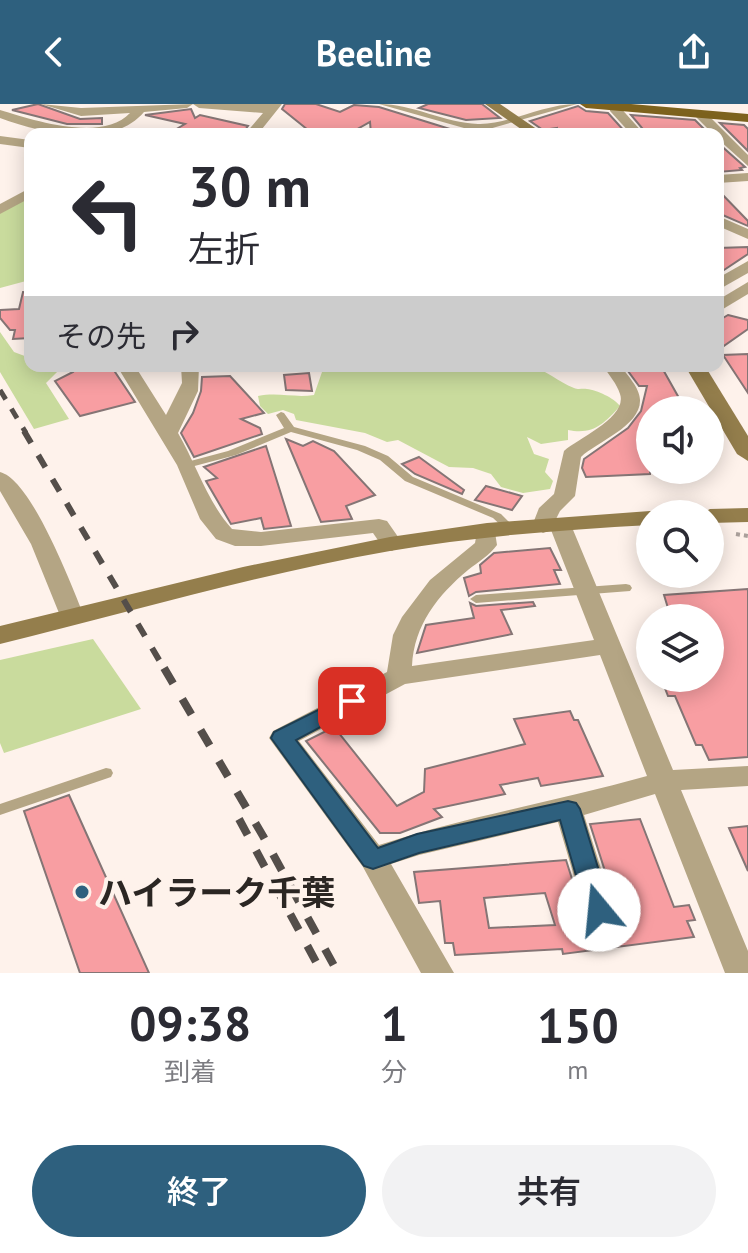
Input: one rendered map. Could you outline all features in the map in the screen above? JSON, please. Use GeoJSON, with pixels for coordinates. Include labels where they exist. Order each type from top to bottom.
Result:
{"type":"FeatureCollection","features":[{"type":"Feature","properties":{"kind":"main road"},"geometry":{"type":"LineString","coordinates":[[586,104],[748,118]]}},
{"type":"Feature","properties":{"kind":"street"},"geometry":{"type":"LineString","coordinates":[[47,104],[73,112],[187,104]]}},
{"type":"Feature","properties":{"kind":"street"},"geometry":{"type":"LineString","coordinates":[[199,104],[272,107],[259,128]]}},
{"type":"Feature","properties":{"kind":"street"},"geometry":{"type":"LineString","coordinates":[[385,104],[464,128]]}},
{"type":"Feature","properties":{"kind":"street"},"geometry":{"type":"LineString","coordinates":[[491,104],[529,128]]}},
{"type":"Feature","properties":{"kind":"street"},"geometry":{"type":"LineString","coordinates":[[485,128],[571,104]]}},
{"type":"Feature","properties":{"kind":"street"},"geometry":{"type":"LineString","coordinates":[[113,128],[129,123],[146,107]]}},
{"type":"Feature","properties":{"kind":"street"},"geometry":{"type":"LineString","coordinates":[[614,108],[632,128]]}},
{"type":"Feature","properties":{"kind":"street"},"geometry":{"type":"LineString","coordinates":[[0,114],[46,128]]}},
{"type":"Feature","properties":{"kind":"street"},"geometry":{"type":"LineString","coordinates":[[700,114],[714,128]]}},
{"type":"Feature","properties":{"kind":"street"},"geometry":{"type":"LineString","coordinates":[[724,138],[748,162]]}},
{"type":"Feature","properties":{"kind":"street"},"geometry":{"type":"LineString","coordinates":[[0,140],[24,143]]}},
{"type":"Feature","properties":{"kind":"street"},"geometry":{"type":"LineString","coordinates":[[724,179],[748,177]]}},
{"type":"Feature","properties":{"kind":"street"},"geometry":{"type":"LineString","coordinates":[[0,210],[24,196]]}},
{"type":"Feature","properties":{"kind":"street"},"geometry":{"type":"LineString","coordinates":[[724,223],[748,235]]}},
{"type":"Feature","properties":{"kind":"street"},"geometry":{"type":"LineString","coordinates":[[724,281],[748,266]]}},
{"type":"Feature","properties":{"kind":"street"},"geometry":{"type":"LineString","coordinates":[[724,286],[746,291]]}},
{"type":"Feature","properties":{"kind":"street"},"geometry":{"type":"LineString","coordinates":[[724,304],[746,291]]}},
{"type":"Feature","properties":{"kind":"street"},"geometry":{"type":"LineString","coordinates":[[130,372],[187,465],[211,519],[224,534],[235,539],[261,539],[379,526],[392,544]]}},
{"type":"Feature","properties":{"kind":"street"},"geometry":{"type":"LineString","coordinates":[[168,433],[174,414],[190,391],[192,372]]}},
{"type":"Feature","properties":{"kind":"street"},"geometry":{"type":"LineString","coordinates":[[616,372],[631,397],[630,404],[620,421],[571,455],[564,496],[550,508],[551,525],[587,590],[741,973]]}},
{"type":"Feature","properties":{"kind":"street"},"geometry":{"type":"LineString","coordinates":[[699,372],[741,432],[748,454]]}},
{"type":"Feature","properties":{"kind":"street"},"geometry":{"type":"LineString","coordinates":[[0,478],[11,488],[53,567],[73,618]]}},
{"type":"Feature","properties":{"kind":"street"},"geometry":{"type":"LineString","coordinates":[[724,516],[748,515]]}},
{"type":"Feature","properties":{"kind":"street"},"geometry":{"type":"LineString","coordinates":[[0,635],[297,563],[392,544],[499,530],[636,519]]}},
{"type":"Feature","properties":{"kind":"street"},"geometry":{"type":"LineString","coordinates":[[399,676],[398,656],[406,630],[445,574],[486,545],[499,530]]}},
{"type":"Feature","properties":{"kind":"street"},"geometry":{"type":"LineString","coordinates":[[438,973],[373,859],[282,738],[399,676],[610,646]]}},
{"type":"Feature","properties":{"kind":"street"},"geometry":{"type":"LineString","coordinates":[[373,859],[417,844],[568,809],[664,781],[748,776]]}},
{"type":"Feature","properties":{"kind":"street"},"geometry":{"type":"LineString","coordinates":[[568,809],[599,910]]}},
{"type":"Feature","properties":{"kind":"lane"},"geometry":{"type":"LineString","coordinates":[[281,415],[290,429]]}},
{"type":"Feature","properties":{"kind":"lane"},"geometry":{"type":"LineString","coordinates":[[187,465],[232,453],[290,429],[361,448],[384,458],[409,479],[497,516],[499,530]]}},
{"type":"Feature","properties":{"kind":"lane"},"geometry":{"type":"LineString","coordinates":[[476,599],[626,588]]}},
{"type":"Feature","properties":{"kind":"lane"},"geometry":{"type":"LineString","coordinates":[[0,810],[106,773]]}},
{"type":"Feature","properties":{"kind":"green space"},"geometry":{"type":"Polygon","coordinates":[[[24,199],[24,282],[0,288],[0,213],[24,199]]]}},
{"type":"Feature","properties":{"kind":"green space"},"geometry":{"type":"Polygon","coordinates":[[[0,332],[14,352],[24,356],[24,372],[57,372],[46,383],[69,419],[34,429],[0,372],[0,332]]]}},
{"type":"Feature","properties":{"kind":"green space"},"geometry":{"type":"Polygon","coordinates":[[[322,372],[545,372],[574,388],[600,393],[620,406],[597,427],[584,431],[568,430],[568,440],[541,444],[527,437],[534,454],[549,459],[545,472],[553,481],[550,489],[523,493],[501,487],[491,474],[473,468],[449,467],[398,440],[387,442],[365,433],[296,420],[294,414],[283,410],[268,414],[260,406],[258,396],[314,395],[322,372]]]}},
{"type":"Feature","properties":{"kind":"green space"},"geometry":{"type":"Polygon","coordinates":[[[93,639],[141,709],[4,753],[0,743],[0,660],[93,639]]]}},
{"type":"Feature","properties":{"kind":"building"},"geometry":{"type":"Polygon","coordinates":[[[38,104],[80,119],[102,118],[102,124],[67,124],[12,110],[38,104]]]}},
{"type":"Feature","properties":{"kind":"building"},"geometry":{"type":"Polygon","coordinates":[[[285,104],[316,104],[340,112],[354,105],[379,107],[447,128],[370,128],[370,122],[359,128],[306,128],[282,109],[285,104]]]}},
{"type":"Feature","properties":{"kind":"building"},"geometry":{"type":"Polygon","coordinates":[[[428,104],[482,104],[500,118],[466,120],[419,108],[428,104]]]}},
{"type":"Feature","properties":{"kind":"building"},"geometry":{"type":"Polygon","coordinates":[[[578,106],[586,111],[608,113],[622,128],[540,128],[530,121],[578,106]]]}},
{"type":"Feature","properties":{"kind":"building"},"geometry":{"type":"Polygon","coordinates":[[[191,109],[195,118],[200,115],[248,126],[178,128],[185,124],[145,115],[191,109]]]}},
{"type":"Feature","properties":{"kind":"building"},"geometry":{"type":"Polygon","coordinates":[[[631,115],[695,120],[703,128],[642,128],[631,115]]]}},
{"type":"Feature","properties":{"kind":"building"},"geometry":{"type":"Polygon","coordinates":[[[720,123],[744,125],[748,129],[748,151],[720,123]]]}},
{"type":"Feature","properties":{"kind":"building"},"geometry":{"type":"Polygon","coordinates":[[[724,148],[745,167],[740,168],[742,170],[724,172],[724,148]]]}},
{"type":"Feature","properties":{"kind":"building"},"geometry":{"type":"Polygon","coordinates":[[[724,196],[748,221],[748,226],[724,216],[724,196]]]}},
{"type":"Feature","properties":{"kind":"building"},"geometry":{"type":"Polygon","coordinates":[[[748,247],[748,254],[724,270],[724,248],[748,247]]]}},
{"type":"Feature","properties":{"kind":"building"},"geometry":{"type":"Polygon","coordinates":[[[24,292],[24,338],[13,339],[15,330],[10,330],[0,318],[0,310],[19,309],[24,292]]]}},
{"type":"Feature","properties":{"kind":"building"},"geometry":{"type":"Polygon","coordinates":[[[728,315],[748,320],[748,329],[724,346],[724,317],[728,315]]]}},
{"type":"Feature","properties":{"kind":"building"},"geometry":{"type":"Polygon","coordinates":[[[748,354],[748,393],[724,357],[748,354]]]}},
{"type":"Feature","properties":{"kind":"building"},"geometry":{"type":"Polygon","coordinates":[[[73,372],[115,372],[135,402],[80,416],[55,381],[73,372]]]}},
{"type":"Feature","properties":{"kind":"building"},"geometry":{"type":"Polygon","coordinates":[[[629,372],[664,372],[678,396],[645,396],[647,386],[639,386],[629,372]]]}},
{"type":"Feature","properties":{"kind":"building"},"geometry":{"type":"Polygon","coordinates":[[[309,373],[312,391],[286,390],[284,375],[309,373]]]}},
{"type":"Feature","properties":{"kind":"building"},"geometry":{"type":"Polygon","coordinates":[[[230,376],[264,413],[241,419],[260,428],[262,434],[194,457],[181,433],[193,413],[201,391],[202,377],[230,376]]]}},
{"type":"Feature","properties":{"kind":"building"},"geometry":{"type":"Polygon","coordinates":[[[636,418],[636,475],[586,477],[582,468],[584,459],[628,428],[636,418]]]}},
{"type":"Feature","properties":{"kind":"building"},"geometry":{"type":"Polygon","coordinates":[[[286,439],[303,446],[313,441],[334,451],[375,495],[346,506],[352,519],[321,522],[286,439]]]}},
{"type":"Feature","properties":{"kind":"building"},"geometry":{"type":"Polygon","coordinates":[[[266,446],[291,526],[264,529],[261,518],[231,524],[206,481],[217,478],[204,467],[266,446]]]}},
{"type":"Feature","properties":{"kind":"building"},"geometry":{"type":"Polygon","coordinates":[[[419,457],[464,490],[462,494],[415,474],[402,464],[419,457]]]}},
{"type":"Feature","properties":{"kind":"building"},"geometry":{"type":"Polygon","coordinates":[[[486,486],[522,496],[512,510],[475,500],[486,486]]]}},
{"type":"Feature","properties":{"kind":"building"},"geometry":{"type":"Polygon","coordinates":[[[550,548],[561,570],[554,570],[560,584],[476,592],[469,596],[464,578],[481,573],[480,565],[494,553],[550,548]]]}},
{"type":"Feature","properties":{"kind":"building"},"geometry":{"type":"Polygon","coordinates":[[[748,589],[748,757],[709,760],[702,745],[696,745],[675,696],[668,696],[666,692],[724,692],[724,604],[667,604],[664,595],[748,589]]]}},
{"type":"Feature","properties":{"kind":"building"},"geometry":{"type":"Polygon","coordinates":[[[533,602],[535,606],[501,610],[512,634],[417,653],[426,625],[474,618],[470,603],[476,606],[533,602]]]}},
{"type":"Feature","properties":{"kind":"building"},"geometry":{"type":"Polygon","coordinates":[[[570,711],[574,720],[578,720],[603,776],[541,786],[538,778],[500,785],[505,794],[434,809],[442,817],[400,833],[380,833],[306,741],[334,727],[397,806],[424,792],[425,769],[525,744],[514,719],[570,711]]]}},
{"type":"Feature","properties":{"kind":"building","name":"ハイラーク千葉"},"geometry":{"type":"Polygon","coordinates":[[[69,795],[149,973],[80,973],[24,811],[69,795]]]}},
{"type":"Feature","properties":{"kind":"building"},"geometry":{"type":"Polygon","coordinates":[[[640,819],[674,907],[689,905],[695,920],[687,921],[694,937],[563,954],[562,949],[455,955],[453,943],[445,943],[440,901],[419,903],[414,872],[566,860],[585,920],[598,926],[611,922],[617,909],[590,824],[640,819]],[[545,893],[484,898],[489,928],[555,925],[545,893]]]}},
{"type":"Feature","properties":{"kind":"building"},"geometry":{"type":"Polygon","coordinates":[[[748,826],[748,871],[729,828],[748,826]]]}},
{"type":"Feature","properties":{"kind":"railway"},"geometry":{"type":"LineString","coordinates":[[0,390],[26,433]]}},
{"type":"Feature","properties":{"kind":"railway"},"geometry":{"type":"LineString","coordinates":[[24,431],[165,670]]}},
{"type":"Feature","properties":{"kind":"railway"},"geometry":{"type":"LineString","coordinates":[[164,668],[263,836],[338,973]]}},
{"type":"Feature","properties":{"kind":"railway"},"geometry":{"type":"LineString","coordinates":[[239,819],[322,973]]}},
{"type":"Feature","properties":{"kind":"place","name":"ハイラーク千葉"},"geometry":{"type":"Point","coordinates":[82,892]}},
{"type":"Feature","properties":{"kind":"route"},"geometry":{"type":"LineString","coordinates":[[352,701],[282,738],[373,859],[417,844],[568,809],[599,910]]}}]}
